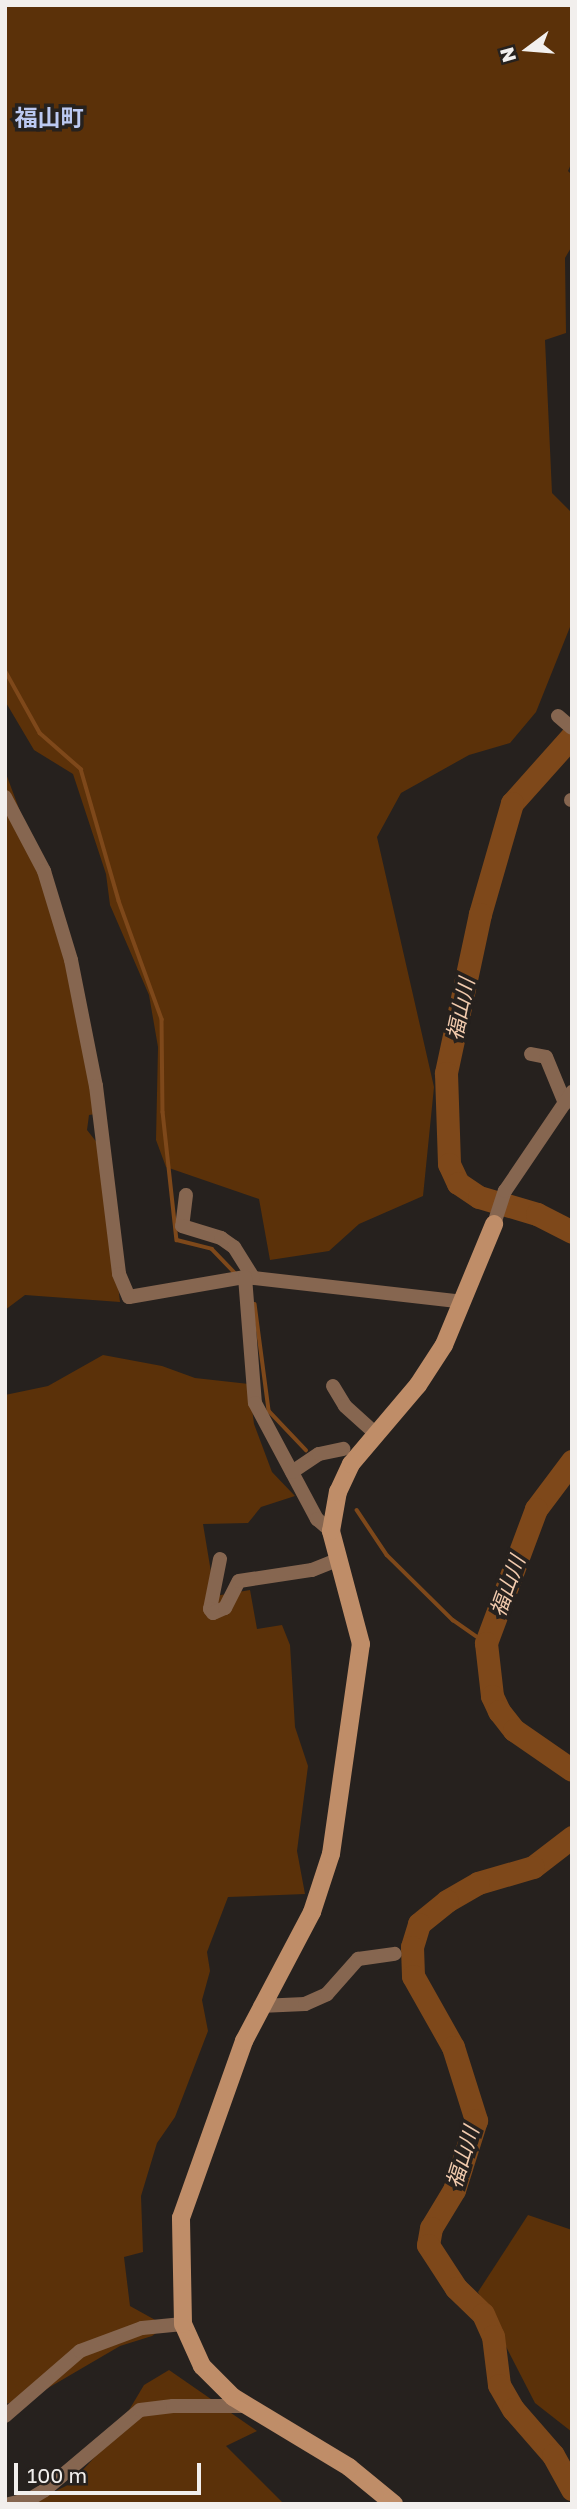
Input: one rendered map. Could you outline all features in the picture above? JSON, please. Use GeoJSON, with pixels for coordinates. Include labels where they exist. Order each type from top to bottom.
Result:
{"type":"FeatureCollection","features":[{"type":"Feature","properties":{"kind":"street"},"geometry":{"type":"LineString","coordinates":[[558,716],[572,727]]}},
{"type":"Feature","properties":{"kind":"street"},"geometry":{"type":"LineString","coordinates":[[5,797],[44,871],[71,960],[96,1086],[119,1274],[129,1297],[249,1278],[464,1303]]}},
{"type":"Feature","properties":{"kind":"street"},"geometry":{"type":"LineString","coordinates":[[394,2504],[349,2468],[249,2406],[211,2377],[190,2346],[183,2324],[181,2218],[260,2006],[312,1912],[331,1854],[361,1644],[331,1531],[338,1492],[351,1464],[418,1385],[464,1303],[505,1191],[568,1098],[545,1057],[531,1054]]}},
{"type":"Feature","properties":{"kind":"street"},"geometry":{"type":"LineString","coordinates":[[186,1195],[182,1226],[220,1238],[234,1247],[249,1278],[255,1403],[317,1519],[331,1531]]}},
{"type":"Feature","properties":{"kind":"street"},"geometry":{"type":"LineString","coordinates":[[332,1386],[345,1406],[376,1434]]}},
{"type":"Feature","properties":{"kind":"street"},"geometry":{"type":"LineString","coordinates":[[292,1472],[319,1454],[343,1449]]}},
{"type":"Feature","properties":{"kind":"street"},"geometry":{"type":"LineString","coordinates":[[220,1559],[210,1609],[213,1613],[225,1608],[239,1581],[312,1570],[339,1559]]}},
{"type":"Feature","properties":{"kind":"street"},"geometry":{"type":"LineString","coordinates":[[260,2006],[305,2004],[327,1994],[358,1959],[395,1954]]}},
{"type":"Feature","properties":{"kind":"street"},"geometry":{"type":"LineString","coordinates":[[5,2416],[80,2351],[142,2328],[183,2324]]}},
{"type":"Feature","properties":{"kind":"street"},"geometry":{"type":"LineString","coordinates":[[9,2504],[30,2500],[45,2490],[139,2410],[249,2406]]}},
{"type":"Feature","properties":{"kind":"shaded area"},"geometry":{"type":"Polygon","coordinates":[[[5,5],[572,5],[572,162],[568,171],[572,175],[572,246],[565,258],[566,333],[545,340],[552,493],[572,513],[572,622],[536,712],[510,743],[469,755],[401,793],[377,837],[434,1087],[423,1196],[359,1224],[329,1251],[270,1260],[259,1199],[166,1167],[156,1140],[158,1047],[149,995],[110,905],[106,874],[73,774],[34,750],[5,701],[5,5]]]}},
{"type":"Feature","properties":{"kind":"shaded area"},"geometry":{"type":"Polygon","coordinates":[[[5,771],[77,964],[103,1113],[89,1115],[87,1130],[102,1149],[120,1302],[25,1295],[5,1310],[5,771]]]}},
{"type":"Feature","properties":{"kind":"shaded area"},"geometry":{"type":"Polygon","coordinates":[[[103,1355],[162,1366],[195,1378],[249,1384],[254,1424],[272,1472],[295,1496],[261,1507],[248,1523],[203,1524],[215,1596],[250,1590],[257,1629],[282,1625],[290,1645],[295,1727],[308,1766],[297,1851],[305,1894],[228,1897],[207,1952],[210,1971],[202,2000],[208,2031],[175,2117],[157,2143],[141,2196],[143,2252],[124,2257],[130,2306],[166,2326],[152,2336],[120,2346],[31,2398],[5,2404],[5,1395],[48,1386],[103,1355]]]}},
{"type":"Feature","properties":{"kind":"shaded area"},"geometry":{"type":"Polygon","coordinates":[[[528,2215],[572,2230],[572,2432],[535,2403],[478,2292],[528,2215]]]}},
{"type":"Feature","properties":{"kind":"shaded area"},"geometry":{"type":"Polygon","coordinates":[[[169,2370],[257,2431],[226,2446],[284,2504],[29,2504],[70,2484],[113,2437],[144,2385],[169,2370]]]}},
{"type":"Feature","properties":{"kind":"waterway"},"geometry":{"type":"LineString","coordinates":[[5,670],[40,733],[81,769],[119,901],[162,1019],[163,1112],[177,1240],[212,1249],[235,1273]]}},
{"type":"Feature","properties":{"kind":"waterway","name":"福山川"},"geometry":{"type":"LineString","coordinates":[[572,736],[512,803],[480,914],[446,1073],[449,1164],[458,1183],[479,1197],[537,1214],[572,1232]]}},
{"type":"Feature","properties":{"kind":"waterway"},"geometry":{"type":"LineString","coordinates":[[255,1304],[269,1411],[306,1450]]}},
{"type":"Feature","properties":{"kind":"waterway","name":"福山川"},"geometry":{"type":"LineString","coordinates":[[572,1461],[536,1509],[486,1643],[492,1696],[499,1711],[514,1730],[572,1770]]}},
{"type":"Feature","properties":{"kind":"waterway"},"geometry":{"type":"LineString","coordinates":[[357,1510],[387,1555],[453,1620],[486,1643]]}},
{"type":"Feature","properties":{"kind":"waterway","name":"福山川"},"geometry":{"type":"LineString","coordinates":[[572,1837],[533,1867],[478,1883],[447,1901],[419,1924],[412,1947],[413,1976],[453,2047],[476,2120],[454,2190],[431,2228],[428,2245],[456,2288],[483,2314],[493,2336],[499,2385],[513,2409],[553,2455],[572,2489]]}},
{"type":"Feature","properties":{"kind":"district","name":"福山町"},"geometry":{"type":"Point","coordinates":[49,117]}}]}
